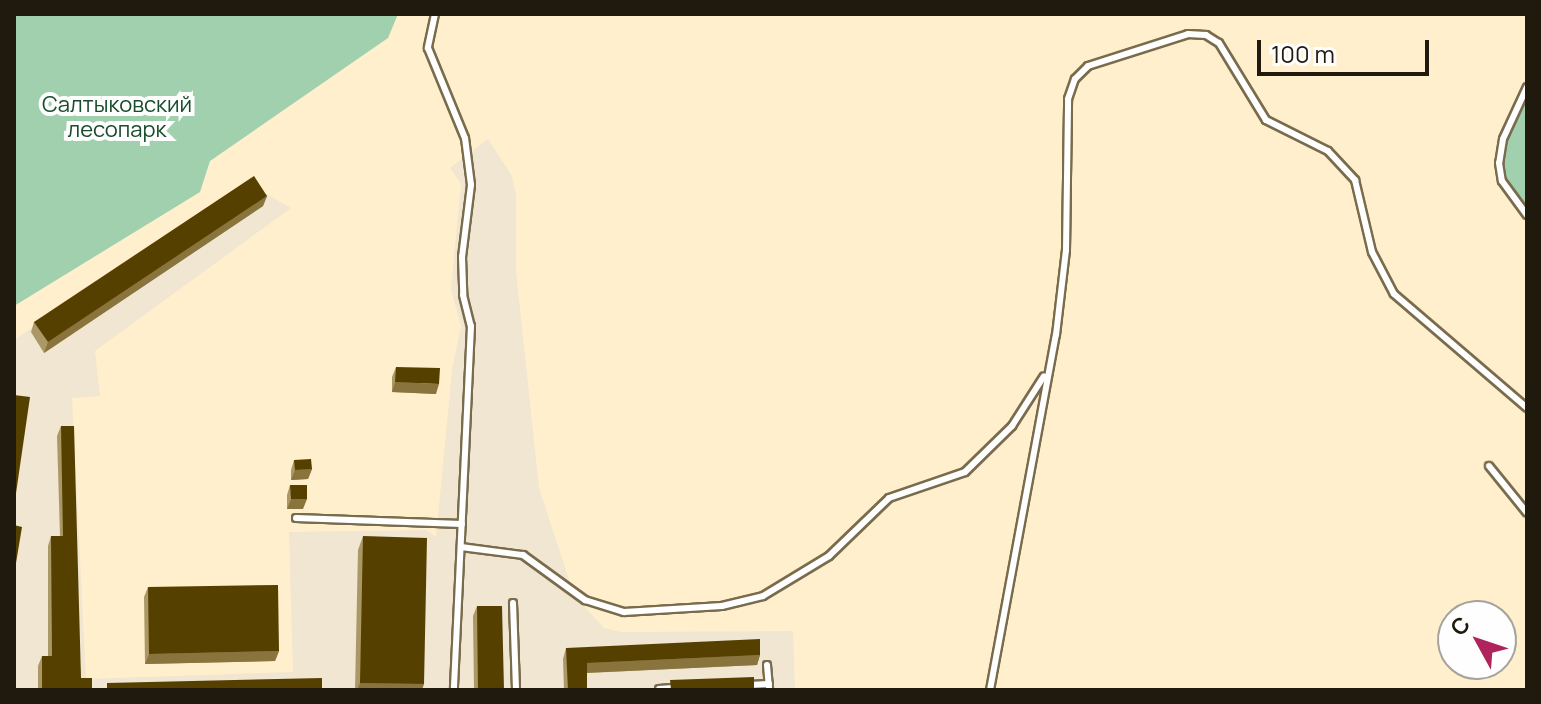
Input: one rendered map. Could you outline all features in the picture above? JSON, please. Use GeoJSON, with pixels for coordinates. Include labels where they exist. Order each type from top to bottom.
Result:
{"type":"FeatureCollection","features":[{"type":"Feature","properties":{"kind":"lane"},"geometry":{"type":"LineString","coordinates":[[435,14],[428,48],[465,138],[471,185],[462,257],[463,295],[471,326],[454,690]]}},
{"type":"Feature","properties":{"kind":"lane"},"geometry":{"type":"LineString","coordinates":[[990,690],[1066,250],[1066,130],[1075,79],[1088,66],[1188,34],[1206,35],[1231,57],[1266,120],[1328,151],[1355,180],[1372,252],[1394,294],[1527,408]]}},
{"type":"Feature","properties":{"kind":"lane"},"geometry":{"type":"LineString","coordinates":[[1527,87],[1503,139],[1499,163],[1502,181],[1527,215]]}},
{"type":"Feature","properties":{"kind":"lane"},"geometry":{"type":"LineString","coordinates":[[461,547],[523,555],[585,600],[624,612],[722,606],[763,596],[829,556],[889,498],[965,472],[1012,426],[1048,367]]}},
{"type":"Feature","properties":{"kind":"lane"},"geometry":{"type":"LineString","coordinates":[[1489,466],[1527,513]]}},
{"type":"Feature","properties":{"kind":"lane"},"geometry":{"type":"LineString","coordinates":[[296,518],[462,524]]}},
{"type":"Feature","properties":{"kind":"lane"},"geometry":{"type":"LineString","coordinates":[[513,603],[516,690]]}},
{"type":"Feature","properties":{"kind":"lane"},"geometry":{"type":"LineString","coordinates":[[738,686],[769,687],[767,665]]}},
{"type":"Feature","properties":{"kind":"lane"},"geometry":{"type":"LineString","coordinates":[[659,689],[690,688]]}},
{"type":"Feature","properties":{"kind":"shaded area"},"geometry":{"type":"Polygon","coordinates":[[[488,139],[512,176],[516,195],[516,271],[539,488],[574,595],[604,628],[621,632],[793,631],[795,690],[14,690],[14,340],[247,183],[291,208],[95,351],[100,396],[72,398],[86,679],[293,672],[289,532],[426,530],[436,537],[452,370],[461,326],[451,289],[461,184],[450,168],[488,139]]]}},
{"type":"Feature","properties":{"kind":"green space","name":"Салтыковский лесопарк"},"geometry":{"type":"Polygon","coordinates":[[[14,14],[398,14],[388,38],[210,161],[200,192],[14,306],[14,14]]]}},
{"type":"Feature","properties":{"kind":"green space"},"geometry":{"type":"Polygon","coordinates":[[[1527,87],[1527,215],[1502,181],[1499,163],[1503,139],[1527,87]]]}},
{"type":"Feature","properties":{"kind":"building"},"geometry":{"type":"Polygon","coordinates":[[[254,176],[267,196],[48,342],[34,322],[254,176]]]}},
{"type":"Feature","properties":{"kind":"building"},"geometry":{"type":"Polygon","coordinates":[[[396,367],[440,368],[439,384],[395,382],[396,367]]]}},
{"type":"Feature","properties":{"kind":"building"},"geometry":{"type":"Polygon","coordinates":[[[14,395],[30,397],[14,507],[14,395]]]}},
{"type":"Feature","properties":{"kind":"building"},"geometry":{"type":"Polygon","coordinates":[[[61,426],[74,426],[81,678],[92,678],[92,690],[42,690],[42,656],[52,656],[51,536],[63,536],[61,426]]]}},
{"type":"Feature","properties":{"kind":"building"},"geometry":{"type":"Polygon","coordinates":[[[311,459],[312,469],[295,470],[294,460],[311,459]]]}},
{"type":"Feature","properties":{"kind":"building"},"geometry":{"type":"Polygon","coordinates":[[[290,485],[307,485],[307,499],[291,499],[290,485]]]}},
{"type":"Feature","properties":{"kind":"building"},"geometry":{"type":"Polygon","coordinates":[[[14,525],[22,527],[14,575],[14,525]]]}},
{"type":"Feature","properties":{"kind":"building"},"geometry":{"type":"Polygon","coordinates":[[[363,536],[427,538],[424,684],[360,683],[363,536]]]}},
{"type":"Feature","properties":{"kind":"building"},"geometry":{"type":"Polygon","coordinates":[[[278,585],[279,651],[149,654],[148,587],[278,585]]]}},
{"type":"Feature","properties":{"kind":"building"},"geometry":{"type":"Polygon","coordinates":[[[477,606],[502,606],[504,690],[478,690],[477,606]]]}},
{"type":"Feature","properties":{"kind":"building"},"geometry":{"type":"Polygon","coordinates":[[[760,639],[760,655],[587,663],[587,690],[568,690],[566,648],[760,639]]]}},
{"type":"Feature","properties":{"kind":"building"},"geometry":{"type":"Polygon","coordinates":[[[754,677],[754,690],[671,690],[670,680],[754,677]]]}},
{"type":"Feature","properties":{"kind":"building"},"geometry":{"type":"Polygon","coordinates":[[[322,678],[322,690],[107,690],[107,683],[322,678]]]}}]}
